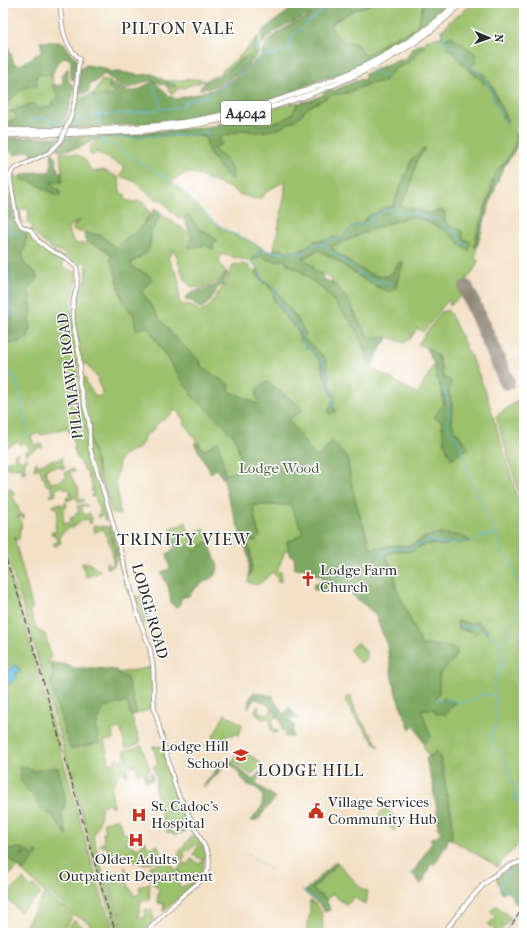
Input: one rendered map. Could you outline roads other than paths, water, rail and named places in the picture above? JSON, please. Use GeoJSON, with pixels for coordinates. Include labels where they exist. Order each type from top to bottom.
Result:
{"type":"FeatureCollection","features":[{"type":"Feature","properties":{"kind":"highway","name":"A4042"},"geometry":{"type":"LineString","coordinates":[[3,130],[105,128],[173,123],[227,114],[268,103],[325,83],[387,55],[428,29],[456,3]]}},
{"type":"Feature","properties":{"kind":"highway","name":"A4042"},"geometry":{"type":"LineString","coordinates":[[3,135],[143,131],[228,118],[269,107],[346,80],[398,54],[434,29],[462,3]]}},
{"type":"Feature","properties":{"kind":"main road"},"geometry":{"type":"LineString","coordinates":[[443,933],[486,882],[508,866],[524,861]]}},
{"type":"Feature","properties":{"kind":"street","name":"PILLMAWR ROAD"},"geometry":{"type":"LineString","coordinates":[[60,3],[66,41],[74,54],[80,59],[76,96],[71,116],[60,142],[48,153],[14,169],[10,175],[11,185],[17,218],[21,226],[30,230],[38,241],[55,253],[66,258],[77,268],[77,285],[73,303],[73,322],[79,354],[79,382],[88,422],[90,448],[113,524]]}},
{"type":"Feature","properties":{"kind":"street","name":"LODGE ROAD"},"geometry":{"type":"LineString","coordinates":[[113,524],[138,615],[150,649],[154,667],[154,707],[175,786],[207,851],[209,862],[208,872],[204,877],[181,896],[146,933]]}},
{"type":"Feature","properties":{"kind":"water"},"geometry":{"type":"Polygon","coordinates":[[[3,196],[7,214],[7,254],[10,275],[10,301],[12,315],[7,324],[3,343],[3,196]]]}},
{"type":"Feature","properties":{"kind":"water"},"geometry":{"type":"Polygon","coordinates":[[[14,665],[20,669],[20,672],[15,673],[17,676],[15,680],[3,687],[7,692],[5,710],[2,692],[4,677],[14,665]]]}},
{"type":"Feature","properties":{"kind":"waterway"},"geometry":{"type":"LineString","coordinates":[[262,56],[276,55],[283,50],[288,51],[293,36],[311,19],[313,20],[318,13],[321,12],[324,5],[328,3],[329,5],[338,3]]}},
{"type":"Feature","properties":{"kind":"waterway"},"geometry":{"type":"LineString","coordinates":[[442,29],[444,35],[443,38],[446,40],[447,44],[459,52],[475,71],[482,75],[490,89],[501,116],[506,123]]}},
{"type":"Feature","properties":{"kind":"waterway"},"geometry":{"type":"LineString","coordinates":[[438,43],[443,38]]}},
{"type":"Feature","properties":{"kind":"waterway"},"geometry":{"type":"LineString","coordinates":[[259,44],[260,51]]}},
{"type":"Feature","properties":{"kind":"waterway"},"geometry":{"type":"LineString","coordinates":[[161,109],[175,108],[182,106],[186,102],[202,97],[205,98],[213,91],[232,82],[240,75],[244,74],[262,57],[261,54]]}},
{"type":"Feature","properties":{"kind":"waterway"},"geometry":{"type":"LineString","coordinates":[[372,70],[387,78]]}},
{"type":"Feature","properties":{"kind":"waterway"},"geometry":{"type":"LineString","coordinates":[[68,125],[81,123],[91,115],[137,113],[160,109],[160,100],[155,93],[155,85]]}},
{"type":"Feature","properties":{"kind":"waterway"},"geometry":{"type":"LineString","coordinates":[[99,115],[100,126]]}},
{"type":"Feature","properties":{"kind":"waterway"},"geometry":{"type":"LineString","coordinates":[[28,123],[42,117],[65,125]]}},
{"type":"Feature","properties":{"kind":"waterway"},"geometry":{"type":"LineString","coordinates":[[103,138],[193,135],[208,131],[207,139]]}},
{"type":"Feature","properties":{"kind":"waterway"},"geometry":{"type":"LineString","coordinates":[[101,136],[103,138],[103,145],[111,144],[167,179],[171,180],[171,182],[182,190],[213,221],[225,230],[271,252],[303,253],[315,243],[322,245],[329,239],[342,238],[351,227],[371,222],[370,217],[385,209],[397,212],[417,212],[424,217],[437,219],[447,229],[456,232],[462,243],[468,244]]}},
{"type":"Feature","properties":{"kind":"waterway"},"geometry":{"type":"LineString","coordinates":[[6,230],[21,235]]}},
{"type":"Feature","properties":{"kind":"waterway"},"geometry":{"type":"LineString","coordinates":[[324,243],[328,250],[355,268],[360,274],[364,274],[366,278],[394,284]]}},
{"type":"Feature","properties":{"kind":"waterway"},"geometry":{"type":"LineString","coordinates":[[261,248],[252,262],[259,270],[264,281],[269,283],[276,291],[278,304],[285,308],[288,316],[302,332],[302,343],[324,362],[334,398],[332,408]]}},
{"type":"Feature","properties":{"kind":"waterway"},"geometry":{"type":"LineString","coordinates":[[9,372],[15,376],[18,386],[26,424],[26,438]]}},
{"type":"Feature","properties":{"kind":"waterway"},"geometry":{"type":"LineString","coordinates":[[444,388],[449,406],[448,428],[457,440],[463,452],[468,474],[501,545],[501,552],[513,566],[515,578],[520,582],[522,587],[522,599],[518,604],[520,609],[509,621],[511,626],[508,637],[504,639],[500,648],[505,660],[502,661],[503,666],[498,668],[499,676],[495,678],[493,684],[496,690],[494,695],[497,701],[495,709],[499,717],[494,730],[490,734],[493,742],[492,747],[495,749],[497,748],[502,754],[512,780],[510,782],[514,784],[517,789],[514,795],[517,796],[514,800],[516,802],[521,802],[521,805],[524,808]]}},
{"type":"Feature","properties":{"kind":"waterway"},"geometry":{"type":"LineString","coordinates":[[379,558],[384,551],[393,548],[415,548],[430,540],[439,543],[461,544],[480,539],[482,536],[496,534]]}},
{"type":"Feature","properties":{"kind":"waterway"},"geometry":{"type":"LineString","coordinates":[[457,625],[469,628],[473,626],[477,627],[502,643]]}},
{"type":"Feature","properties":{"kind":"waterway"},"geometry":{"type":"LineString","coordinates":[[435,699],[447,699],[456,703],[473,700],[480,694],[493,695]]}},
{"type":"Feature","properties":{"kind":"waterway"},"geometry":{"type":"LineString","coordinates":[[514,862],[520,857],[517,852],[524,845]]}},
{"type":"Feature","properties":{"kind":"waterway"},"geometry":{"type":"LineString","coordinates":[[246,853],[270,869]]}},
{"type":"Feature","properties":{"kind":"waterway"},"geometry":{"type":"LineString","coordinates":[[500,887],[511,868]]}},
{"type":"Feature","properties":{"kind":"waterway"},"geometry":{"type":"LineString","coordinates":[[301,889],[320,904]]}},
{"type":"Feature","properties":{"kind":"waterway"},"geometry":{"type":"LineString","coordinates":[[504,890],[514,897],[520,908],[504,933]]}},
{"type":"Feature","properties":{"kind":"railway"},"geometry":{"type":"LineString","coordinates":[[3,550],[22,607],[106,903],[116,933]]}},
{"type":"Feature","properties":{"kind":"railway"},"geometry":{"type":"LineString","coordinates":[[507,933],[524,905]]}},
{"type":"Feature","properties":{"kind":"place","name":"Lodge Farm Church"},"geometry":{"type":"Point","coordinates":[308,579]}},
{"type":"Feature","properties":{"kind":"place","name":"Lodge Hill School"},"geometry":{"type":"Point","coordinates":[241,755]}},
{"type":"Feature","properties":{"kind":"place","name":"Village Services Community Hub"},"geometry":{"type":"Point","coordinates":[316,811]}},
{"type":"Feature","properties":{"kind":"place","name":"St. Cadoc's Hospital"},"geometry":{"type":"Point","coordinates":[139,815]}},
{"type":"Feature","properties":{"kind":"place","name":"Older Adults Outpatient Department"},"geometry":{"type":"Point","coordinates":[136,840]}},
{"type":"Feature","properties":{"kind":"district","name":"PILTON VALE"},"geometry":{"type":"Point","coordinates":[178,28]}},
{"type":"Feature","properties":{"kind":"district","name":"TRINITY VIEW"},"geometry":{"type":"Point","coordinates":[184,539]}},
{"type":"Feature","properties":{"kind":"district","name":"LODGE HILL"},"geometry":{"type":"Point","coordinates":[311,770]}},
{"type":"Feature","properties":{"kind":"park label","name":"Lodge Wood"},"geometry":{"type":"Point","coordinates":[279,468]}}]}
